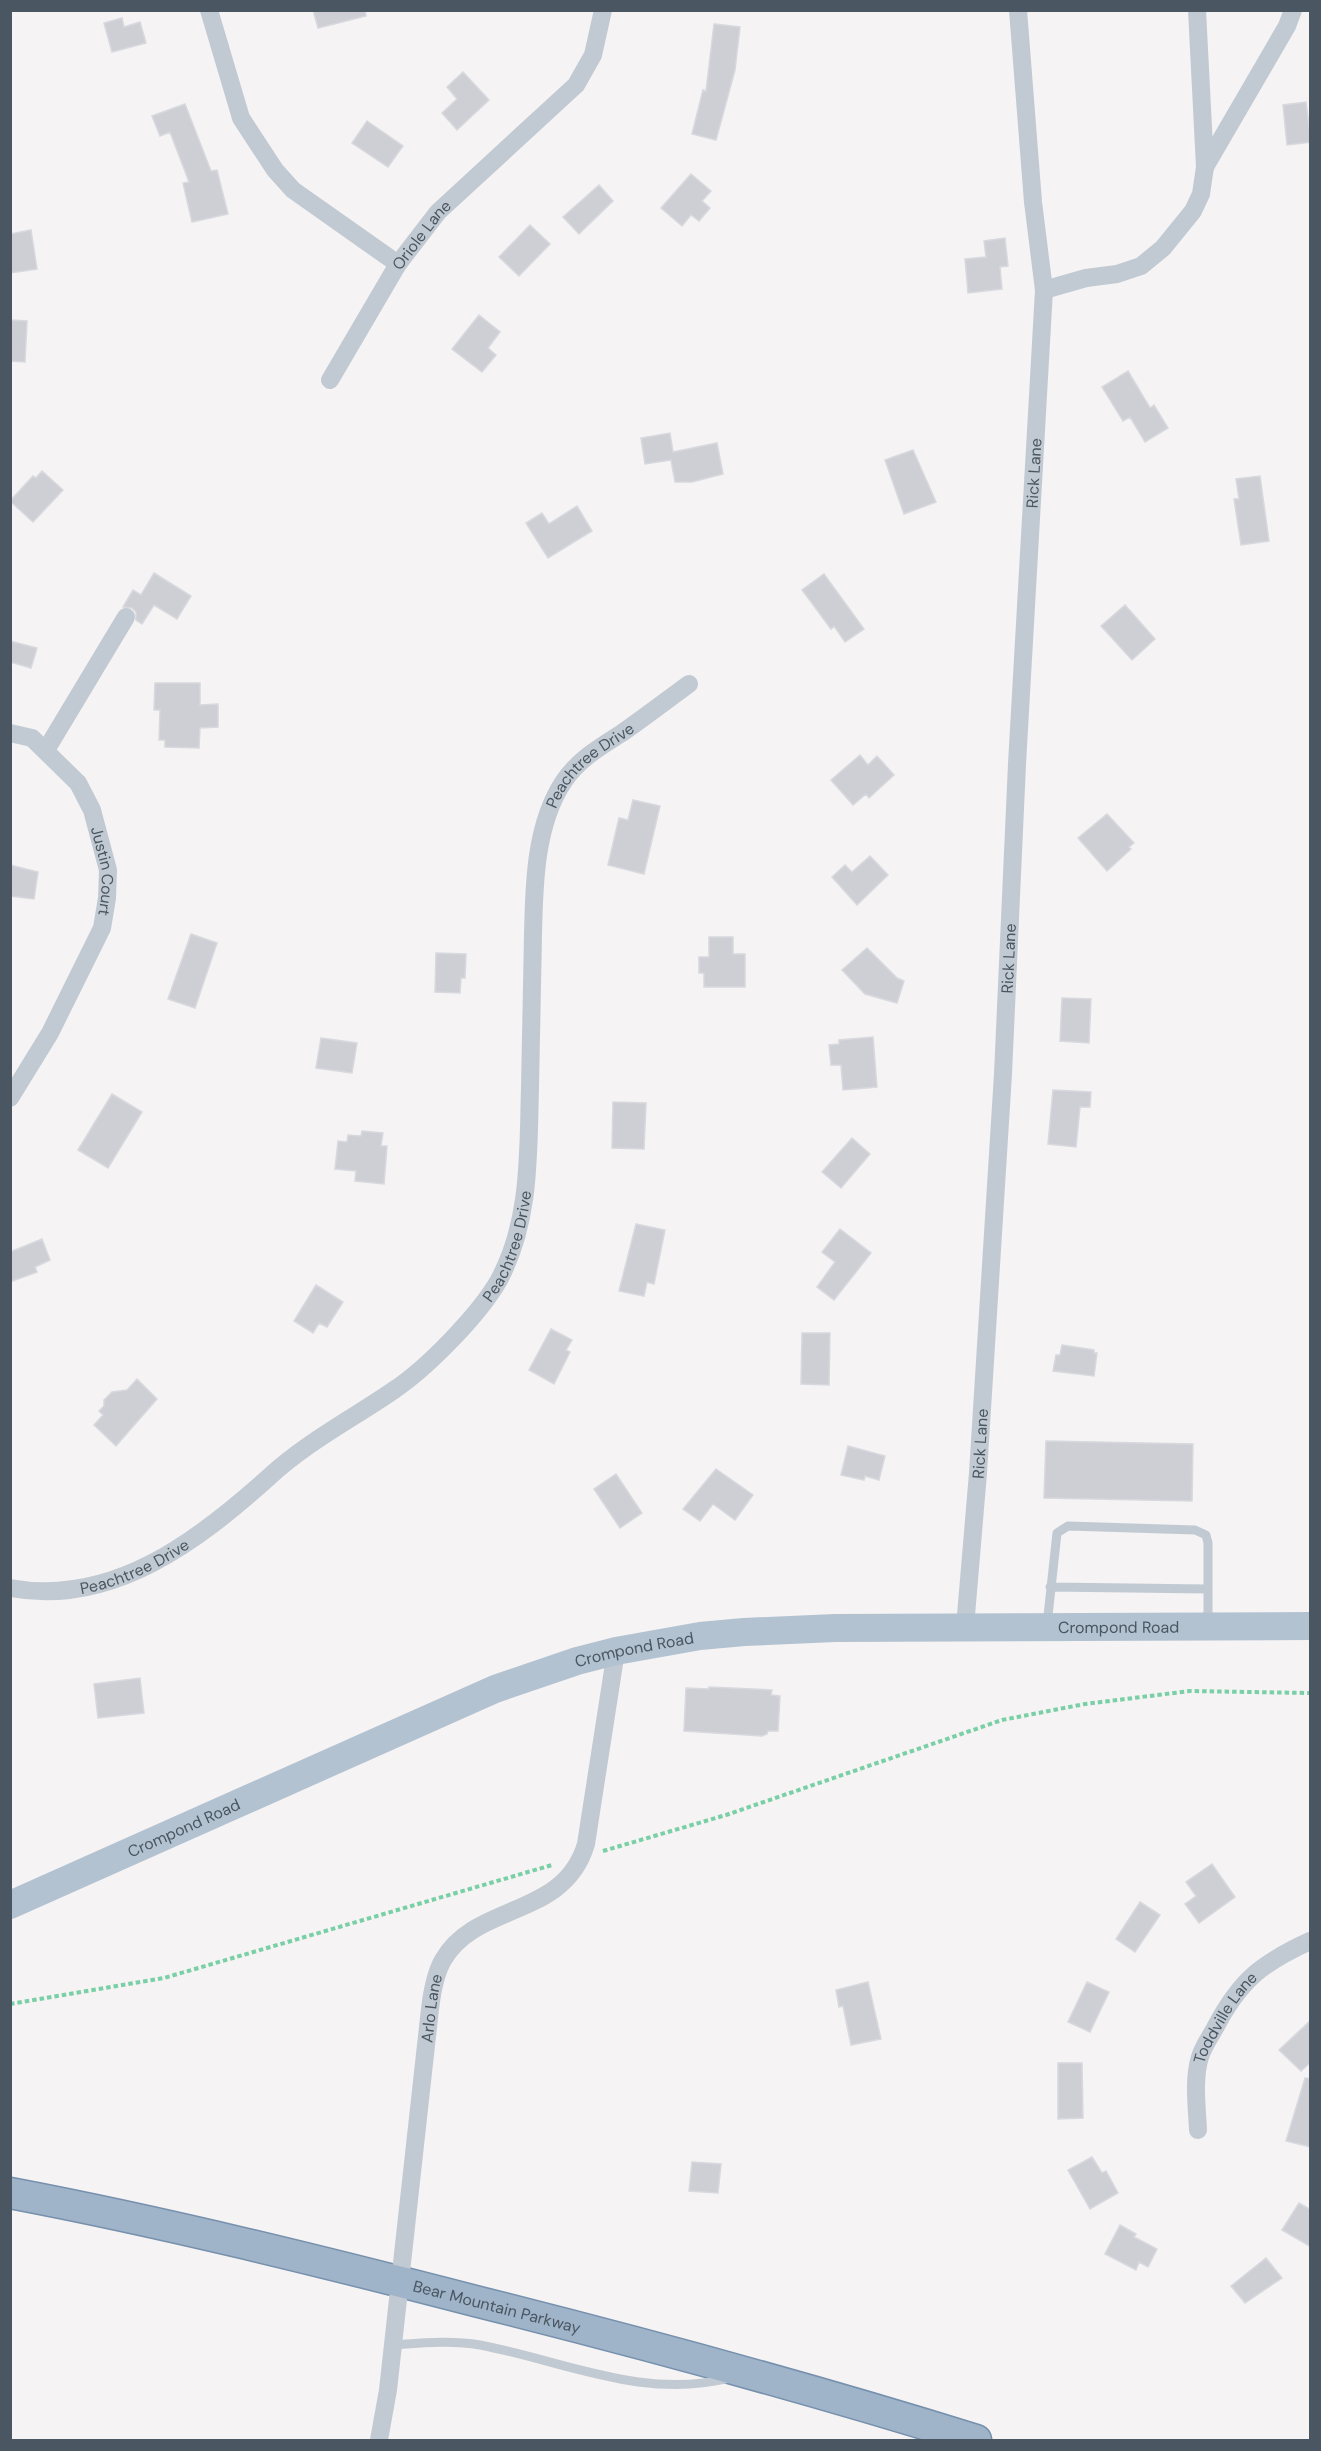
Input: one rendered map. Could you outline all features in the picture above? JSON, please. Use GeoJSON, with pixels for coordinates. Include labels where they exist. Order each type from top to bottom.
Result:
{"type":"FeatureCollection","features":[{"type":"Feature","properties":{"kind":"highway","name":"Bear Mountain Parkway"},"geometry":{"type":"LineString","coordinates":[[10,2193],[222,2238],[400,2281],[749,2373],[976,2440]]}},
{"type":"Feature","properties":{"kind":"main road","name":"Crompond Road"},"geometry":{"type":"LineString","coordinates":[[10,1905],[495,1689],[577,1660],[616,1651],[700,1636],[835,1628],[1311,1626]]}},
{"type":"Feature","properties":{"kind":"street","name":"Oriole Lane"},"geometry":{"type":"LineString","coordinates":[[208,10],[241,118],[274,170],[293,190],[398,264],[438,212],[576,85],[593,55],[603,10]]}},
{"type":"Feature","properties":{"kind":"street","name":"Rick Lane"},"geometry":{"type":"LineString","coordinates":[[965,1627],[1003,1074],[1017,752],[1044,290],[1034,202],[1018,10]]}},
{"type":"Feature","properties":{"kind":"street"},"geometry":{"type":"LineString","coordinates":[[1044,290],[1086,278],[1117,274],[1141,266],[1163,249],[1193,211],[1201,194],[1205,167],[1197,10]]}},
{"type":"Feature","properties":{"kind":"street"},"geometry":{"type":"LineString","coordinates":[[1205,167],[1287,26],[1293,10]]}},
{"type":"Feature","properties":{"kind":"street"},"geometry":{"type":"LineString","coordinates":[[330,380],[398,264]]}},
{"type":"Feature","properties":{"kind":"street"},"geometry":{"type":"LineString","coordinates":[[46,750],[126,617]]}},
{"type":"Feature","properties":{"kind":"street","name":"Peachtree Drive"},"geometry":{"type":"LineString","coordinates":[[10,1588],[24,1590],[84,1589],[125,1577],[172,1552],[220,1521],[294,1453],[397,1388],[458,1333],[498,1281],[520,1230],[528,1178],[534,892],[551,802],[583,758],[689,684]]}},
{"type":"Feature","properties":{"kind":"street","name":"Justin Court"},"geometry":{"type":"LineString","coordinates":[[10,733],[32,738],[78,783],[92,810],[108,870],[107,898],[102,928],[50,1033],[10,1098]]}},
{"type":"Feature","properties":{"kind":"street","name":"Arlo Lane"},"geometry":{"type":"LineString","coordinates":[[379,2440],[393,2344],[430,2009],[435,1982],[443,1960],[456,1943],[474,1930],[564,1883],[574,1872],[582,1857],[616,1651]]}},
{"type":"Feature","properties":{"kind":"street","name":"Toddville Lane"},"geometry":{"type":"LineString","coordinates":[[1198,2130],[1196,2093],[1200,2057],[1225,2008],[1248,1978],[1280,1955],[1311,1941]]}},
{"type":"Feature","properties":{"kind":"lane"},"geometry":{"type":"LineString","coordinates":[[1046,1627],[1057,1533],[1068,1526],[1195,1530],[1206,1535],[1208,1543],[1208,1627]]}},
{"type":"Feature","properties":{"kind":"lane"},"geometry":{"type":"LineString","coordinates":[[1050,1587],[1208,1589]]}},
{"type":"Feature","properties":{"kind":"lane"},"geometry":{"type":"LineString","coordinates":[[393,2344],[447,2342],[480,2345],[594,2373],[668,2386],[706,2384],[749,2373]]}},
{"type":"Feature","properties":{"kind":"path"},"geometry":{"type":"LineString","coordinates":[[10,2004],[164,1978],[726,1815],[1002,1720],[1085,1704],[1190,1691],[1311,1692]]}},
{"type":"Feature","properties":{"kind":"building"},"geometry":{"type":"Polygon","coordinates":[[[313,10],[365,10],[366,16],[318,28],[313,10]]]}},
{"type":"Feature","properties":{"kind":"building"},"geometry":{"type":"Polygon","coordinates":[[[122,18],[124,27],[140,22],[146,43],[112,52],[104,23],[122,18]]]}},
{"type":"Feature","properties":{"kind":"building"},"geometry":{"type":"Polygon","coordinates":[[[714,24],[740,27],[735,70],[716,140],[692,134],[703,90],[706,91],[714,24]]]}},
{"type":"Feature","properties":{"kind":"building"},"geometry":{"type":"Polygon","coordinates":[[[463,72],[489,100],[457,130],[442,113],[457,99],[447,87],[463,72]]]}},
{"type":"Feature","properties":{"kind":"building"},"geometry":{"type":"Polygon","coordinates":[[[1306,102],[1311,142],[1287,145],[1283,105],[1306,102]]]}},
{"type":"Feature","properties":{"kind":"building"},"geometry":{"type":"Polygon","coordinates":[[[185,104],[211,171],[217,170],[228,214],[192,222],[183,183],[189,182],[170,132],[160,136],[152,116],[185,104]]]}},
{"type":"Feature","properties":{"kind":"building"},"geometry":{"type":"Polygon","coordinates":[[[367,121],[403,146],[388,167],[352,143],[367,121]]]}},
{"type":"Feature","properties":{"kind":"building"},"geometry":{"type":"Polygon","coordinates":[[[691,174],[711,191],[702,201],[710,208],[699,221],[691,215],[682,226],[661,208],[691,174]]]}},
{"type":"Feature","properties":{"kind":"building"},"geometry":{"type":"Polygon","coordinates":[[[599,185],[613,201],[579,234],[563,217],[599,185]]]}},
{"type":"Feature","properties":{"kind":"building"},"geometry":{"type":"Polygon","coordinates":[[[530,225],[550,244],[519,276],[499,257],[530,225]]]}},
{"type":"Feature","properties":{"kind":"building"},"geometry":{"type":"Polygon","coordinates":[[[31,230],[37,269],[10,273],[10,234],[31,230]]]}},
{"type":"Feature","properties":{"kind":"building"},"geometry":{"type":"Polygon","coordinates":[[[1005,238],[1008,266],[1000,267],[1002,289],[968,293],[965,259],[986,257],[984,241],[1005,238]]]}},
{"type":"Feature","properties":{"kind":"building"},"geometry":{"type":"Polygon","coordinates":[[[479,315],[500,332],[488,348],[496,355],[482,372],[452,349],[479,315]]]}},
{"type":"Feature","properties":{"kind":"building"},"geometry":{"type":"Polygon","coordinates":[[[10,320],[27,321],[25,362],[10,361],[10,320]]]}},
{"type":"Feature","properties":{"kind":"building"},"geometry":{"type":"Polygon","coordinates":[[[1128,371],[1150,408],[1154,405],[1168,428],[1145,442],[1130,417],[1123,421],[1102,387],[1128,371]]]}},
{"type":"Feature","properties":{"kind":"building"},"geometry":{"type":"Polygon","coordinates":[[[670,433],[673,452],[717,443],[723,474],[692,482],[675,482],[671,460],[645,464],[641,438],[670,433]]]}},
{"type":"Feature","properties":{"kind":"building"},"geometry":{"type":"Polygon","coordinates":[[[913,450],[936,502],[904,514],[885,460],[913,450]]]}},
{"type":"Feature","properties":{"kind":"building"},"geometry":{"type":"Polygon","coordinates":[[[42,471],[63,490],[33,522],[10,501],[33,476],[36,478],[42,471]]]}},
{"type":"Feature","properties":{"kind":"building"},"geometry":{"type":"Polygon","coordinates":[[[1260,476],[1269,541],[1241,545],[1234,499],[1239,499],[1236,479],[1260,476]]]}},
{"type":"Feature","properties":{"kind":"building"},"geometry":{"type":"Polygon","coordinates":[[[577,506],[592,531],[548,558],[526,523],[542,513],[549,524],[577,506]]]}},
{"type":"Feature","properties":{"kind":"building"},"geometry":{"type":"Polygon","coordinates":[[[154,573],[191,596],[177,619],[154,605],[142,624],[136,620],[136,612],[132,608],[123,607],[133,590],[141,595],[154,573]]]}},
{"type":"Feature","properties":{"kind":"building"},"geometry":{"type":"Polygon","coordinates":[[[824,574],[864,629],[845,642],[834,626],[831,629],[802,590],[824,574]]]}},
{"type":"Feature","properties":{"kind":"building"},"geometry":{"type":"Polygon","coordinates":[[[1125,605],[1155,639],[1132,660],[1101,626],[1125,605]]]}},
{"type":"Feature","properties":{"kind":"building"},"geometry":{"type":"Polygon","coordinates":[[[10,641],[37,648],[31,668],[10,662],[10,641]]]}},
{"type":"Feature","properties":{"kind":"building"},"geometry":{"type":"Polygon","coordinates":[[[155,683],[200,683],[200,705],[218,704],[218,727],[200,728],[199,748],[165,747],[165,740],[159,740],[160,710],[154,710],[155,683]]]}},
{"type":"Feature","properties":{"kind":"building"},"geometry":{"type":"Polygon","coordinates":[[[860,755],[868,765],[877,756],[894,775],[869,798],[866,794],[853,805],[831,780],[860,755]]]}},
{"type":"Feature","properties":{"kind":"building"},"geometry":{"type":"Polygon","coordinates":[[[633,800],[660,806],[644,874],[608,865],[619,818],[628,820],[633,800]]]}},
{"type":"Feature","properties":{"kind":"building"},"geometry":{"type":"Polygon","coordinates":[[[1107,814],[1134,843],[1129,847],[1131,849],[1107,871],[1078,838],[1107,814]]]}},
{"type":"Feature","properties":{"kind":"building"},"geometry":{"type":"Polygon","coordinates":[[[870,856],[888,875],[857,905],[832,877],[845,865],[852,872],[870,856]]]}},
{"type":"Feature","properties":{"kind":"building"},"geometry":{"type":"Polygon","coordinates":[[[10,865],[38,872],[34,899],[10,896],[10,865]]]}},
{"type":"Feature","properties":{"kind":"building"},"geometry":{"type":"Polygon","coordinates":[[[191,934],[217,943],[195,1008],[168,999],[191,934]]]}},
{"type":"Feature","properties":{"kind":"building"},"geometry":{"type":"Polygon","coordinates":[[[709,937],[733,937],[733,954],[745,954],[745,987],[704,987],[704,973],[699,973],[699,957],[709,957],[709,937]]]}},
{"type":"Feature","properties":{"kind":"building"},"geometry":{"type":"Polygon","coordinates":[[[867,948],[897,978],[904,981],[897,1003],[865,994],[842,970],[867,948]]]}},
{"type":"Feature","properties":{"kind":"building"},"geometry":{"type":"Polygon","coordinates":[[[436,953],[466,954],[465,978],[461,978],[460,993],[435,992],[436,953]]]}},
{"type":"Feature","properties":{"kind":"building"},"geometry":{"type":"Polygon","coordinates":[[[1062,998],[1091,999],[1089,1043],[1060,1041],[1062,998]]]}},
{"type":"Feature","properties":{"kind":"building"},"geometry":{"type":"Polygon","coordinates":[[[873,1037],[877,1087],[843,1090],[841,1065],[831,1065],[829,1045],[839,1044],[839,1040],[873,1037]]]}},
{"type":"Feature","properties":{"kind":"building"},"geometry":{"type":"Polygon","coordinates":[[[321,1038],[357,1043],[352,1073],[316,1068],[321,1038]]]}},
{"type":"Feature","properties":{"kind":"building"},"geometry":{"type":"Polygon","coordinates":[[[1053,1090],[1091,1092],[1090,1107],[1080,1107],[1076,1147],[1048,1144],[1053,1090]]]}},
{"type":"Feature","properties":{"kind":"building"},"geometry":{"type":"Polygon","coordinates":[[[112,1094],[142,1112],[108,1168],[78,1150],[112,1094]]]}},
{"type":"Feature","properties":{"kind":"building"},"geometry":{"type":"Polygon","coordinates":[[[613,1102],[646,1103],[644,1149],[612,1148],[613,1102]]]}},
{"type":"Feature","properties":{"kind":"building"},"geometry":{"type":"Polygon","coordinates":[[[362,1131],[383,1133],[381,1146],[387,1146],[384,1184],[355,1181],[356,1171],[335,1169],[338,1141],[347,1142],[348,1135],[361,1136],[362,1131]]]}},
{"type":"Feature","properties":{"kind":"building"},"geometry":{"type":"Polygon","coordinates":[[[852,1138],[870,1154],[841,1188],[822,1172],[852,1138]]]}},
{"type":"Feature","properties":{"kind":"building"},"geometry":{"type":"Polygon","coordinates":[[[636,1224],[665,1230],[654,1284],[647,1282],[644,1296],[619,1291],[636,1224]]]}},
{"type":"Feature","properties":{"kind":"building"},"geometry":{"type":"Polygon","coordinates":[[[840,1229],[871,1253],[834,1300],[817,1287],[835,1262],[822,1252],[840,1229]]]}},
{"type":"Feature","properties":{"kind":"building"},"geometry":{"type":"Polygon","coordinates":[[[42,1239],[50,1260],[35,1267],[37,1272],[10,1282],[10,1252],[42,1239]]]}},
{"type":"Feature","properties":{"kind":"building"},"geometry":{"type":"Polygon","coordinates":[[[316,1285],[343,1302],[327,1327],[319,1323],[313,1333],[294,1321],[316,1285]]]}},
{"type":"Feature","properties":{"kind":"building"},"geometry":{"type":"Polygon","coordinates":[[[551,1329],[572,1340],[566,1350],[570,1352],[554,1384],[529,1370],[551,1329]]]}},
{"type":"Feature","properties":{"kind":"building"},"geometry":{"type":"Polygon","coordinates":[[[802,1333],[830,1333],[829,1385],[801,1384],[802,1333]]]}},
{"type":"Feature","properties":{"kind":"building"},"geometry":{"type":"Polygon","coordinates":[[[1062,1345],[1094,1350],[1094,1353],[1097,1353],[1094,1376],[1053,1371],[1056,1355],[1060,1355],[1062,1345]]]}},
{"type":"Feature","properties":{"kind":"building"},"geometry":{"type":"Polygon","coordinates":[[[137,1379],[157,1399],[116,1446],[94,1425],[103,1415],[99,1411],[104,1406],[104,1400],[112,1392],[127,1390],[137,1379]]]}},
{"type":"Feature","properties":{"kind":"building"},"geometry":{"type":"Polygon","coordinates":[[[1046,1441],[1193,1444],[1192,1501],[1044,1498],[1046,1441]]]}},
{"type":"Feature","properties":{"kind":"building"},"geometry":{"type":"Polygon","coordinates":[[[848,1446],[885,1456],[879,1480],[865,1476],[864,1480],[841,1475],[848,1446]]]}},
{"type":"Feature","properties":{"kind":"building"},"geometry":{"type":"Polygon","coordinates":[[[716,1469],[753,1495],[735,1520],[713,1504],[700,1521],[683,1509],[716,1469]]]}},
{"type":"Feature","properties":{"kind":"building"},"geometry":{"type":"Polygon","coordinates":[[[616,1474],[642,1513],[620,1528],[594,1489],[616,1474]]]}},
{"type":"Feature","properties":{"kind":"building"},"geometry":{"type":"Polygon","coordinates":[[[140,1678],[144,1713],[98,1718],[94,1684],[140,1678]]]}},
{"type":"Feature","properties":{"kind":"building"},"geometry":{"type":"Polygon","coordinates":[[[709,1687],[772,1690],[771,1695],[780,1696],[778,1731],[768,1731],[762,1736],[684,1731],[686,1688],[709,1689],[709,1687]]]}},
{"type":"Feature","properties":{"kind":"building"},"geometry":{"type":"Polygon","coordinates":[[[1212,1864],[1235,1897],[1199,1923],[1185,1904],[1196,1896],[1186,1882],[1212,1864]]]}},
{"type":"Feature","properties":{"kind":"building"},"geometry":{"type":"Polygon","coordinates":[[[1140,1902],[1160,1915],[1135,1952],[1116,1939],[1140,1902]]]}},
{"type":"Feature","properties":{"kind":"building"},"geometry":{"type":"Polygon","coordinates":[[[868,1982],[881,2039],[851,2045],[843,2006],[839,2007],[836,1990],[868,1982]]]}},
{"type":"Feature","properties":{"kind":"building"},"geometry":{"type":"Polygon","coordinates":[[[1087,1982],[1109,1992],[1090,2032],[1068,2022],[1087,1982]]]}},
{"type":"Feature","properties":{"kind":"building"},"geometry":{"type":"Polygon","coordinates":[[[1311,2020],[1311,2062],[1301,2071],[1279,2050],[1311,2020]]]}},
{"type":"Feature","properties":{"kind":"building"},"geometry":{"type":"Polygon","coordinates":[[[1058,2063],[1082,2063],[1083,2118],[1058,2119],[1058,2063]]]}},
{"type":"Feature","properties":{"kind":"building"},"geometry":{"type":"Polygon","coordinates":[[[1305,2078],[1311,2079],[1311,2147],[1286,2141],[1305,2078]]]}},
{"type":"Feature","properties":{"kind":"building"},"geometry":{"type":"Polygon","coordinates":[[[1092,2157],[1102,2173],[1106,2171],[1118,2193],[1090,2209],[1068,2170],[1092,2157]]]}},
{"type":"Feature","properties":{"kind":"building"},"geometry":{"type":"Polygon","coordinates":[[[692,2162],[721,2164],[718,2193],[689,2191],[692,2162]]]}},
{"type":"Feature","properties":{"kind":"building"},"geometry":{"type":"Polygon","coordinates":[[[1299,2203],[1311,2210],[1311,2247],[1282,2230],[1299,2203]]]}},
{"type":"Feature","properties":{"kind":"building"},"geometry":{"type":"Polygon","coordinates":[[[1120,2225],[1136,2234],[1134,2237],[1157,2249],[1148,2267],[1139,2262],[1136,2270],[1105,2254],[1120,2225]]]}},
{"type":"Feature","properties":{"kind":"building"},"geometry":{"type":"Polygon","coordinates":[[[1266,2258],[1282,2278],[1245,2303],[1231,2286],[1266,2258]]]}}]}
